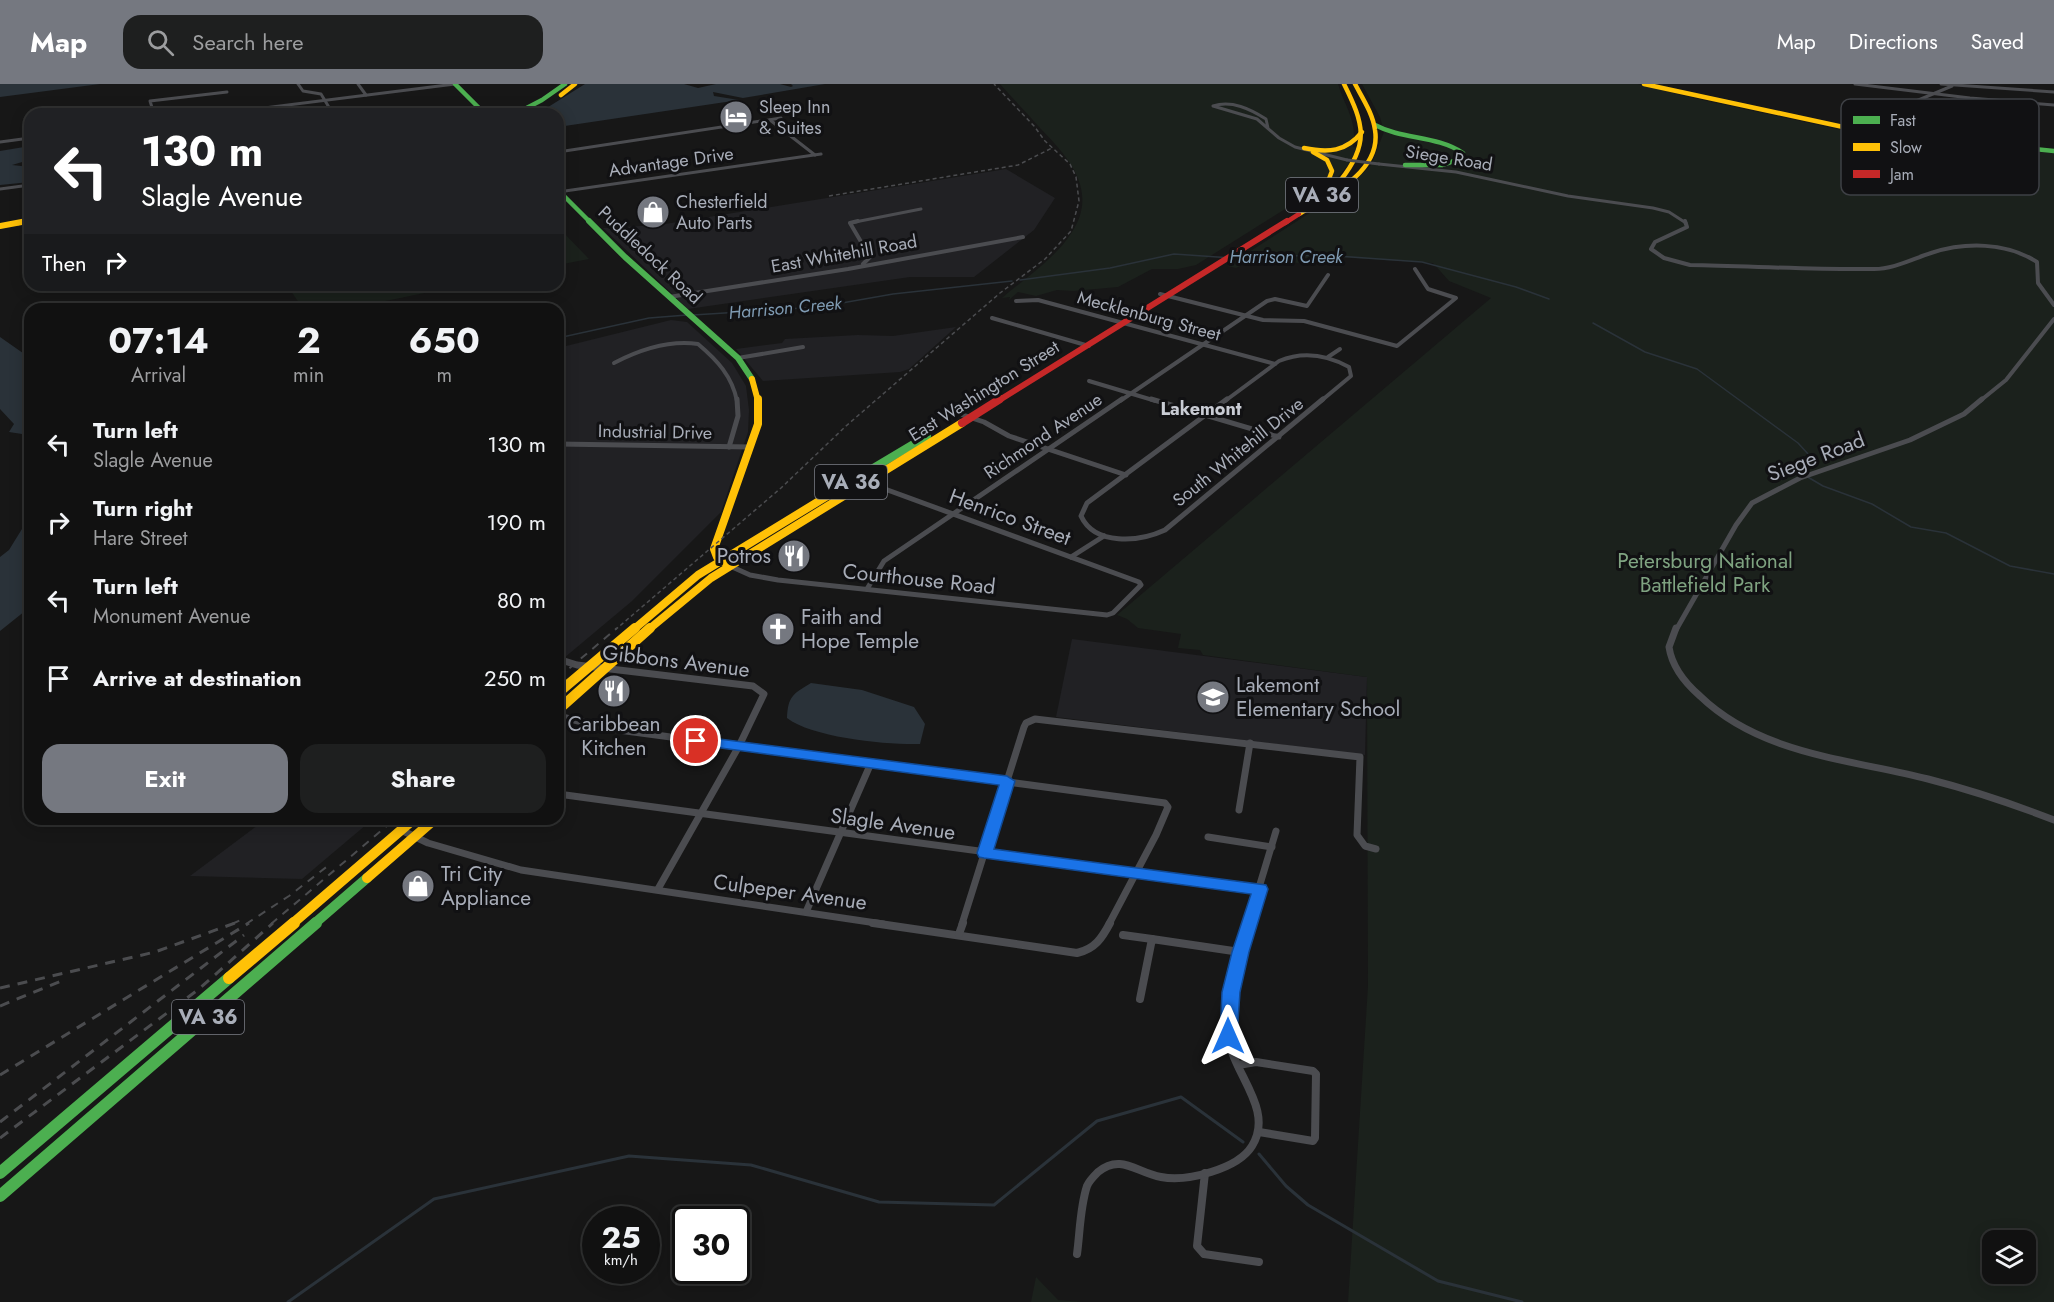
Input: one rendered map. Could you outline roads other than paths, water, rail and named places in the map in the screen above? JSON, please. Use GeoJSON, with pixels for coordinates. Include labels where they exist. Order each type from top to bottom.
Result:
{"type":"FeatureCollection","features":[{"type":"Feature","properties":{"kind":"main road"},"geometry":{"type":"LineString","coordinates":[[455,84],[479,108]]}},
{"type":"Feature","properties":{"kind":"main road"},"geometry":{"type":"LineString","coordinates":[[528,108],[565,84]]}},
{"type":"Feature","properties":{"kind":"main road"},"geometry":{"type":"LineString","coordinates":[[529,108],[575,84]]}},
{"type":"Feature","properties":{"kind":"main road"},"geometry":{"type":"LineString","coordinates":[[1308,150],[1329,151],[1348,148],[1357,142],[1364,128],[1344,84]]}},
{"type":"Feature","properties":{"kind":"main road","name":"East Washington Street"},"geometry":{"type":"LineString","coordinates":[[564,688],[682,586],[721,560],[1335,194],[1361,171],[1374,148],[1375,125],[1355,84]]}},
{"type":"Feature","properties":{"kind":"main road"},"geometry":{"type":"LineString","coordinates":[[1645,84],[1841,127]]}},
{"type":"Feature","properties":{"kind":"main road"},"geometry":{"type":"LineString","coordinates":[[1375,125],[1395,137],[1448,144],[1460,150],[1464,155],[1446,164],[1404,165]]}},
{"type":"Feature","properties":{"kind":"main road","name":"East Washington Street"},"geometry":{"type":"LineString","coordinates":[[1165,295],[1331,188],[1353,166],[1362,149],[1364,128]]}},
{"type":"Feature","properties":{"kind":"main road"},"geometry":{"type":"LineString","coordinates":[[1374,148],[1388,143],[1412,140],[1435,142],[1452,147],[1460,153],[1456,159],[1446,163],[1404,165]]}},
{"type":"Feature","properties":{"kind":"main road"},"geometry":{"type":"LineString","coordinates":[[1308,150],[1327,160],[1332,171],[1327,184],[1308,204]]}},
{"type":"Feature","properties":{"kind":"main road"},"geometry":{"type":"LineString","coordinates":[[2039,150],[2054,151]]}},
{"type":"Feature","properties":{"kind":"main road","name":"Puddledock Road"},"geometry":{"type":"LineString","coordinates":[[564,196],[625,258],[738,358],[752,377],[760,406],[758,424],[715,543],[715,553],[721,560]]}},
{"type":"Feature","properties":{"kind":"main road"},"geometry":{"type":"LineString","coordinates":[[0,224],[24,220]]}},
{"type":"Feature","properties":{"kind":"main road","name":"East Washington Street"},"geometry":{"type":"LineString","coordinates":[[564,705],[690,594],[730,566],[973,418],[1085,344]]}},
{"type":"Feature","properties":{"kind":"main road"},"geometry":{"type":"LineString","coordinates":[[721,560],[730,566]]}},
{"type":"Feature","properties":{"kind":"main road","name":"VA 36"},"geometry":{"type":"LineString","coordinates":[[0,1173],[407,825]]}},
{"type":"Feature","properties":{"kind":"main road","name":"VA 36"},"geometry":{"type":"LineString","coordinates":[[0,1196],[428,825]]}},
{"type":"Feature","properties":{"kind":"street"},"geometry":{"type":"LineString","coordinates":[[298,84],[303,91],[321,94],[329,108]]}},
{"type":"Feature","properties":{"kind":"street"},"geometry":{"type":"LineString","coordinates":[[358,84],[366,95]]}},
{"type":"Feature","properties":{"kind":"street"},"geometry":{"type":"LineString","coordinates":[[262,108],[455,84]]}},
{"type":"Feature","properties":{"kind":"street"},"geometry":{"type":"LineString","coordinates":[[1855,84],[1987,99]]}},
{"type":"Feature","properties":{"kind":"street"},"geometry":{"type":"LineString","coordinates":[[1941,84],[2054,92]]}},
{"type":"Feature","properties":{"kind":"street"},"geometry":{"type":"LineString","coordinates":[[1919,99],[1952,85]]}},
{"type":"Feature","properties":{"kind":"street"},"geometry":{"type":"LineString","coordinates":[[152,108],[150,101],[226,92]]}},
{"type":"Feature","properties":{"kind":"street","name":"Siege Road"},"geometry":{"type":"LineString","coordinates":[[1268,128],[1267,121],[1261,116],[1230,104],[1214,106],[1252,117],[1285,141],[1308,150],[1347,159],[1456,172],[1568,196],[1669,212],[1683,219],[1687,227],[1655,242],[1651,249],[1664,258],[1690,265],[1876,269],[1898,266],[1944,249],[1975,247],[2005,249],[2025,255],[2037,262],[2038,283],[2054,306]]}},
{"type":"Feature","properties":{"kind":"street"},"geometry":{"type":"LineString","coordinates":[[2039,104],[2054,105]]}},
{"type":"Feature","properties":{"kind":"street"},"geometry":{"type":"LineString","coordinates":[[1252,117],[1261,116]]}},
{"type":"Feature","properties":{"kind":"street"},"geometry":{"type":"LineString","coordinates":[[564,151],[781,118]]}},
{"type":"Feature","properties":{"kind":"street"},"geometry":{"type":"LineString","coordinates":[[770,120],[815,155]]}},
{"type":"Feature","properties":{"kind":"street"},"geometry":{"type":"LineString","coordinates":[[0,142],[24,139]]}},
{"type":"Feature","properties":{"kind":"street","name":"Siege Road"},"geometry":{"type":"LineString","coordinates":[[1285,141],[1308,150],[1347,159]]}},
{"type":"Feature","properties":{"kind":"street","name":"Advantage Drive"},"geometry":{"type":"LineString","coordinates":[[564,190],[821,154]]}},
{"type":"Feature","properties":{"kind":"street"},"geometry":{"type":"LineString","coordinates":[[0,189],[24,186]]}},
{"type":"Feature","properties":{"kind":"street"},"geometry":{"type":"LineString","coordinates":[[863,265],[870,257],[850,223],[921,209]]}},
{"type":"Feature","properties":{"kind":"street","name":"East Whitehill Road"},"geometry":{"type":"LineString","coordinates":[[669,297],[1023,237]]}},
{"type":"Feature","properties":{"kind":"street"},"geometry":{"type":"LineString","coordinates":[[1165,295],[1270,321],[1291,320],[1316,324],[1392,345],[1402,342],[1456,298],[1428,289],[1415,269]]}},
{"type":"Feature","properties":{"kind":"street","name":"Richmond Avenue"},"geometry":{"type":"LineString","coordinates":[[867,589],[885,561],[1047,449],[1271,299],[1307,306],[1328,275]]}},
{"type":"Feature","properties":{"kind":"street","name":"Mecklenburg Street"},"geometry":{"type":"LineString","coordinates":[[1016,301],[1038,300],[1275,364]]}},
{"type":"Feature","properties":{"kind":"street"},"geometry":{"type":"LineString","coordinates":[[992,318],[1085,344]]}},
{"type":"Feature","properties":{"kind":"street","name":"Siege Road"},"geometry":{"type":"LineString","coordinates":[[2054,319],[2006,380],[1964,414],[1910,440],[1800,478],[1752,503],[1736,525],[1670,641],[1678,671],[1693,691],[1714,711],[1751,733],[1802,752],[1948,784],[2054,820]]}},
{"type":"Feature","properties":{"kind":"street"},"geometry":{"type":"LineString","coordinates":[[614,363],[628,356],[673,345],[688,342],[698,344],[724,369],[735,388],[739,406],[738,422],[729,447]]}},
{"type":"Feature","properties":{"kind":"street"},"geometry":{"type":"LineString","coordinates":[[738,358],[803,347]]}},
{"type":"Feature","properties":{"kind":"street"},"geometry":{"type":"LineString","coordinates":[[1071,557],[1104,536],[1084,524],[1082,511],[1087,503],[1275,364],[1296,356],[1328,357],[1340,349]]}},
{"type":"Feature","properties":{"kind":"street","name":"South Whitehill Drive"},"geometry":{"type":"LineString","coordinates":[[1104,536],[1139,539],[1160,532],[1279,437],[1351,376],[1351,370],[1345,364],[1328,357]]}},
{"type":"Feature","properties":{"kind":"street"},"geometry":{"type":"LineString","coordinates":[[1089,381],[1279,437]]}},
{"type":"Feature","properties":{"kind":"street"},"geometry":{"type":"LineString","coordinates":[[963,415],[991,425],[1009,436],[1126,475]]}},
{"type":"Feature","properties":{"kind":"street","name":"Industrial Drive"},"geometry":{"type":"LineString","coordinates":[[564,444],[751,447]]}},
{"type":"Feature","properties":{"kind":"street","name":"Henrico Street"},"geometry":{"type":"LineString","coordinates":[[856,479],[1141,583],[1113,613],[1107,615]]}},
{"type":"Feature","properties":{"kind":"street","name":"Courthouse Road"},"geometry":{"type":"LineString","coordinates":[[730,566],[759,577],[1107,615]]}},
{"type":"Feature","properties":{"kind":"street","name":"Gibbons Avenue"},"geometry":{"type":"LineString","coordinates":[[564,660],[589,666],[753,686],[764,694],[739,746]]}},
{"type":"Feature","properties":{"kind":"street"},"geometry":{"type":"LineString","coordinates":[[564,717],[611,729],[1007,781],[1167,805],[1166,815],[1136,873]]}},
{"type":"Feature","properties":{"kind":"street"},"geometry":{"type":"LineString","coordinates":[[959,934],[1024,727],[1030,720],[1038,718],[1360,757],[1357,835],[1365,846],[1376,849]]}},
{"type":"Feature","properties":{"kind":"street"},"geometry":{"type":"LineString","coordinates":[[1239,810],[1250,743]]}},
{"type":"Feature","properties":{"kind":"street"},"geometry":{"type":"LineString","coordinates":[[658,890],[739,746]]}},
{"type":"Feature","properties":{"kind":"street"},"geometry":{"type":"LineString","coordinates":[[806,912],[871,763]]}},
{"type":"Feature","properties":{"kind":"street","name":"Slagle Avenue"},"geometry":{"type":"LineString","coordinates":[[564,795],[1260,889]]}},
{"type":"Feature","properties":{"kind":"street","name":"Culpeper Avenue"},"geometry":{"type":"LineString","coordinates":[[401,830],[415,837],[515,869],[1077,953],[1090,951],[1102,938],[1136,873]]}},
{"type":"Feature","properties":{"kind":"street"},"geometry":{"type":"LineString","coordinates":[[1077,1254],[1087,1185],[1091,1179],[1112,1163],[1122,1163],[1160,1177],[1175,1179],[1205,1173],[1220,1169],[1242,1158],[1251,1149],[1259,1132],[1258,1111],[1228,1036],[1229,1002],[1240,952],[1276,831]]}},
{"type":"Feature","properties":{"kind":"street"},"geometry":{"type":"LineString","coordinates":[[1208,837],[1272,847]]}},
{"type":"Feature","properties":{"kind":"street"},"geometry":{"type":"LineString","coordinates":[[1123,935],[1240,952]]}},
{"type":"Feature","properties":{"kind":"street"},"geometry":{"type":"LineString","coordinates":[[1140,999],[1152,939]]}},
{"type":"Feature","properties":{"kind":"street"},"geometry":{"type":"LineString","coordinates":[[1238,1065],[1256,1062],[1313,1071],[1316,1074],[1316,1138],[1313,1141],[1259,1132]]}},
{"type":"Feature","properties":{"kind":"street"},"geometry":{"type":"LineString","coordinates":[[1205,1173],[1197,1246],[1200,1251],[1204,1254],[1259,1262]]}},
{"type":"Feature","properties":{"kind":"waterway","name":"Harrison Creek"},"geometry":{"type":"LineString","coordinates":[[1020,280],[1110,268],[1174,254],[1232,258],[1323,255],[1422,262],[1516,287],[1549,299]]}},
{"type":"Feature","properties":{"kind":"waterway","name":"Harrison Creek"},"geometry":{"type":"LineString","coordinates":[[693,315],[819,307],[893,294],[1012,281]]}},
{"type":"Feature","properties":{"kind":"waterway","name":"Harrison Creek"},"geometry":{"type":"LineString","coordinates":[[564,337],[649,318],[687,315]]}},
{"type":"Feature","properties":{"kind":"waterway"},"geometry":{"type":"LineString","coordinates":[[1593,323],[1645,352],[1697,369],[1798,443],[1809,455],[1809,461],[1803,471],[1806,476],[1823,486],[1872,504],[1911,527],[1946,533],[2010,566],[2054,574]]}},
{"type":"Feature","properties":{"kind":"waterway"},"geometry":{"type":"LineString","coordinates":[[288,1302],[434,1199],[629,1156],[751,1165],[879,1202],[994,1205],[1097,1121],[1181,1097],[1243,1142]]}},
{"type":"Feature","properties":{"kind":"waterway"},"geometry":{"type":"LineString","coordinates":[[1259,1154],[1286,1186],[1308,1205],[1438,1281],[1522,1302]]}},
{"type":"Feature","properties":{"kind":"railway"},"geometry":{"type":"LineString","coordinates":[[615,630],[781,488],[846,426],[1000,293],[1045,259],[1071,231],[1079,201],[1076,177],[1070,164],[1045,141],[1034,126],[994,84]]}},
{"type":"Feature","properties":{"kind":"railway"},"geometry":{"type":"LineString","coordinates":[[829,196],[1018,165],[1052,148]]}},
{"type":"Feature","properties":{"kind":"railway"},"geometry":{"type":"LineString","coordinates":[[564,673],[617,628]]}},
{"type":"Feature","properties":{"kind":"railway"},"geometry":{"type":"LineString","coordinates":[[271,924],[388,825]]}},
{"type":"Feature","properties":{"kind":"railway"},"geometry":{"type":"LineString","coordinates":[[246,924],[289,896],[329,865]]}},
{"type":"Feature","properties":{"kind":"railway"},"geometry":{"type":"LineString","coordinates":[[232,924],[243,919]]}},
{"type":"Feature","properties":{"kind":"railway"},"geometry":{"type":"LineString","coordinates":[[0,988],[155,952],[235,923]]}},
{"type":"Feature","properties":{"kind":"railway"},"geometry":{"type":"LineString","coordinates":[[0,1075],[249,923]]}},
{"type":"Feature","properties":{"kind":"railway"},"geometry":{"type":"LineString","coordinates":[[0,1138],[199,989],[273,923]]}},
{"type":"Feature","properties":{"kind":"railway"},"geometry":{"type":"LineString","coordinates":[[0,1122],[244,935]]}},
{"type":"Feature","properties":{"kind":"railway"},"geometry":{"type":"LineString","coordinates":[[0,1006],[66,979]]}},
{"type":"Feature","properties":{"kind":"place","name":"Sleep Inn & Suites"},"geometry":{"type":"Point","coordinates":[736,117]}},
{"type":"Feature","properties":{"kind":"place","name":"Chesterfield Auto Parts"},"geometry":{"type":"Point","coordinates":[653,212]}},
{"type":"Feature","properties":{"kind":"place","name":"Potros"},"geometry":{"type":"Point","coordinates":[794,556]}},
{"type":"Feature","properties":{"kind":"place","name":"Faith and Hope Temple"},"geometry":{"type":"Point","coordinates":[778,629]}},
{"type":"Feature","properties":{"kind":"place","name":"Caribbean Kitchen"},"geometry":{"type":"Point","coordinates":[614,691]}},
{"type":"Feature","properties":{"kind":"place","name":"Lakemont Elementary School"},"geometry":{"type":"Point","coordinates":[1213,697]}},
{"type":"Feature","properties":{"kind":"place","name":"Tri City Appliance"},"geometry":{"type":"Point","coordinates":[418,886]}},
{"type":"Feature","properties":{"kind":"district","name":"Lakemont"},"geometry":{"type":"Point","coordinates":[1201,409]}},
{"type":"Feature","properties":{"kind":"park label","name":"Petersburg National Battlefield Park"},"geometry":{"type":"Point","coordinates":[1705,573]}}]}
